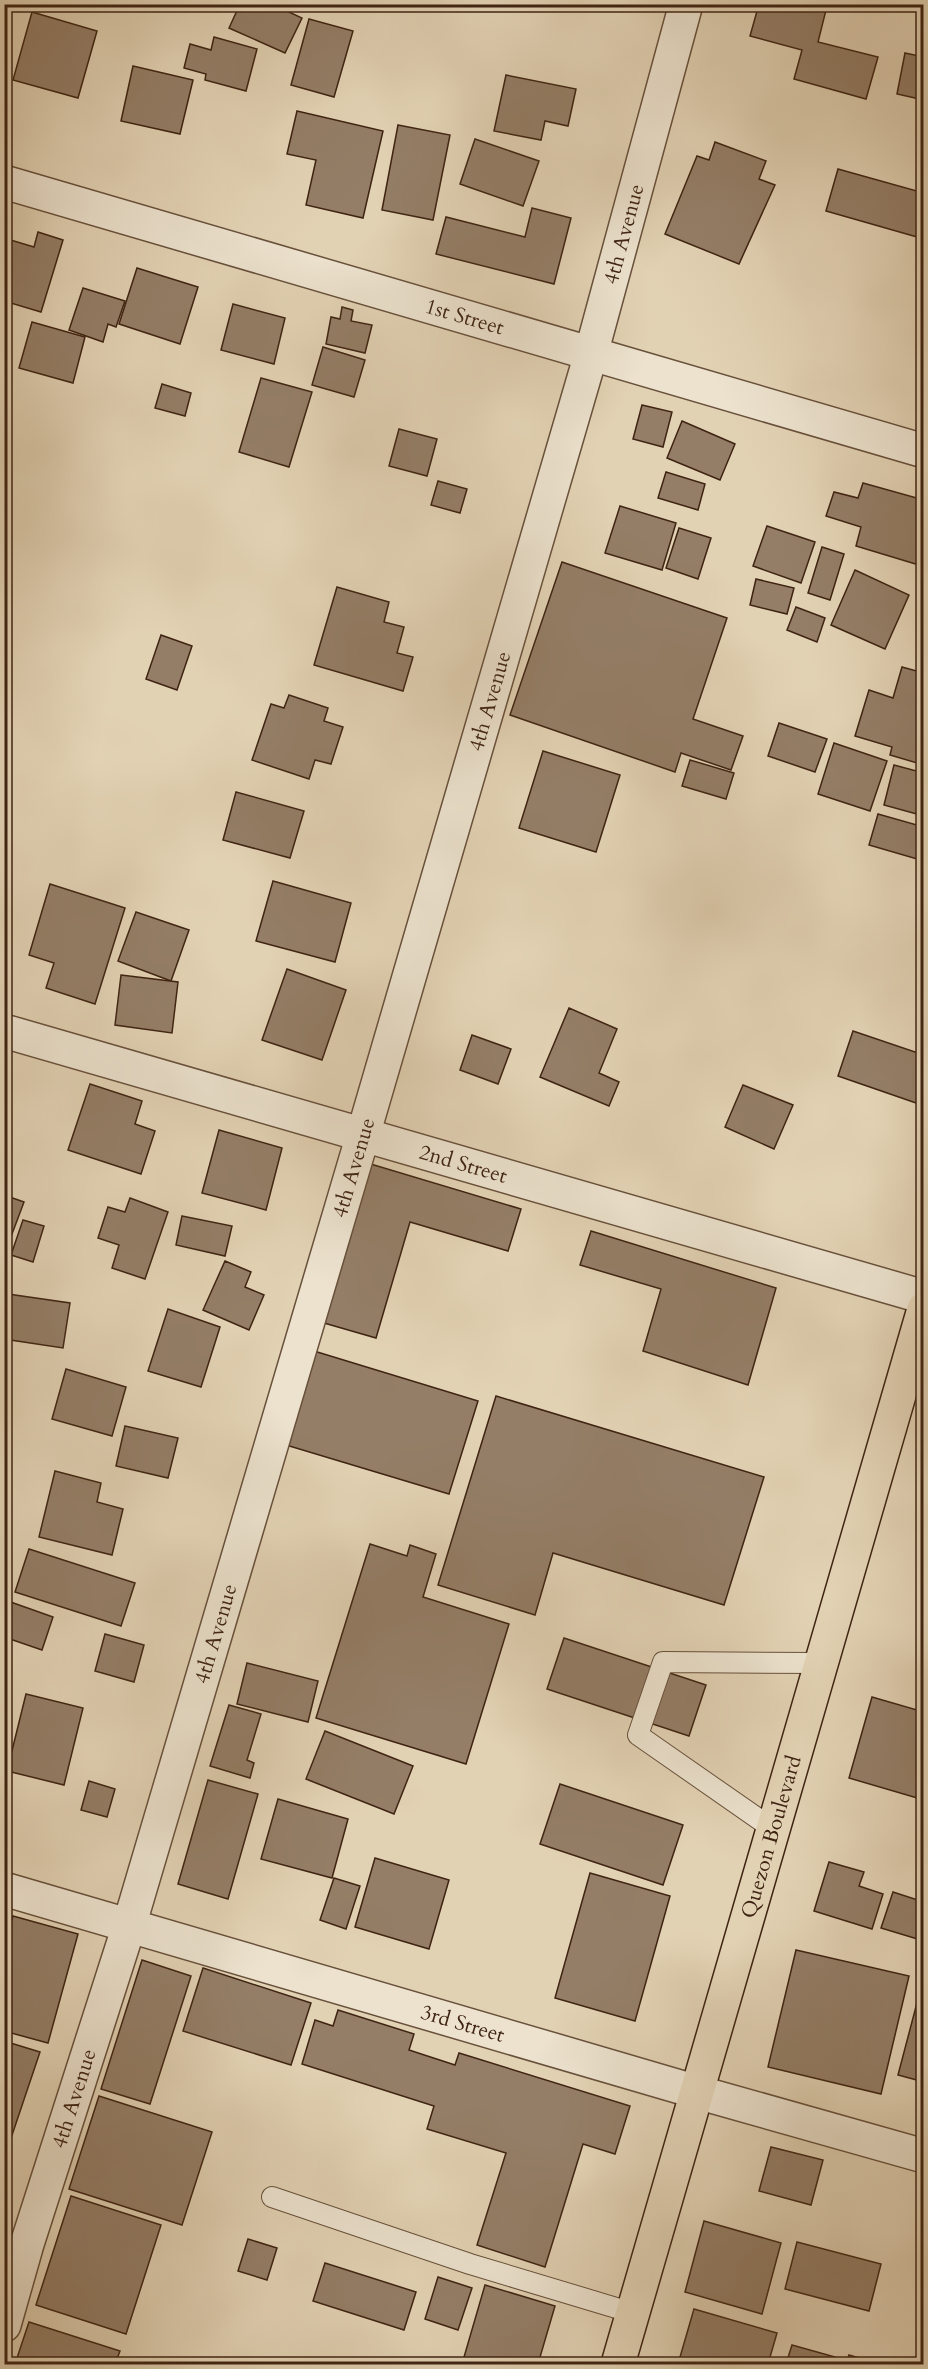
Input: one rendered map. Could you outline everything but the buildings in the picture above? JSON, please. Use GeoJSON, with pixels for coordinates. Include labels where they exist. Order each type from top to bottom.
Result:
{"type":"FeatureCollection","features":[{"type":"Feature","properties":{"kind":"highway","name":"Quezon Boulevard"},"geometry":{"type":"LineString","coordinates":[[618,2364],[924,1309]]}},
{"type":"Feature","properties":{"kind":"street","name":"4th Avenue"},"geometry":{"type":"LineString","coordinates":[[4,2325],[16,2241],[129,1926],[591,354],[686,4]]}},
{"type":"Feature","properties":{"kind":"street","name":"1st Street"},"geometry":{"type":"LineString","coordinates":[[4,182],[924,452]]}},
{"type":"Feature","properties":{"kind":"street","name":"2nd Street"},"geometry":{"type":"LineString","coordinates":[[4,1031],[924,1297]]}},
{"type":"Feature","properties":{"kind":"street","name":"3rd Street"},"geometry":{"type":"LineString","coordinates":[[4,1889],[697,2092],[924,2156]]}},
{"type":"Feature","properties":{"kind":"lane"},"geometry":{"type":"LineString","coordinates":[[773,1829],[638,1736],[663,1662],[821,1663]]}},
{"type":"Feature","properties":{"kind":"lane"},"geometry":{"type":"LineString","coordinates":[[272,2197],[470,2264],[633,2313]]}}]}
